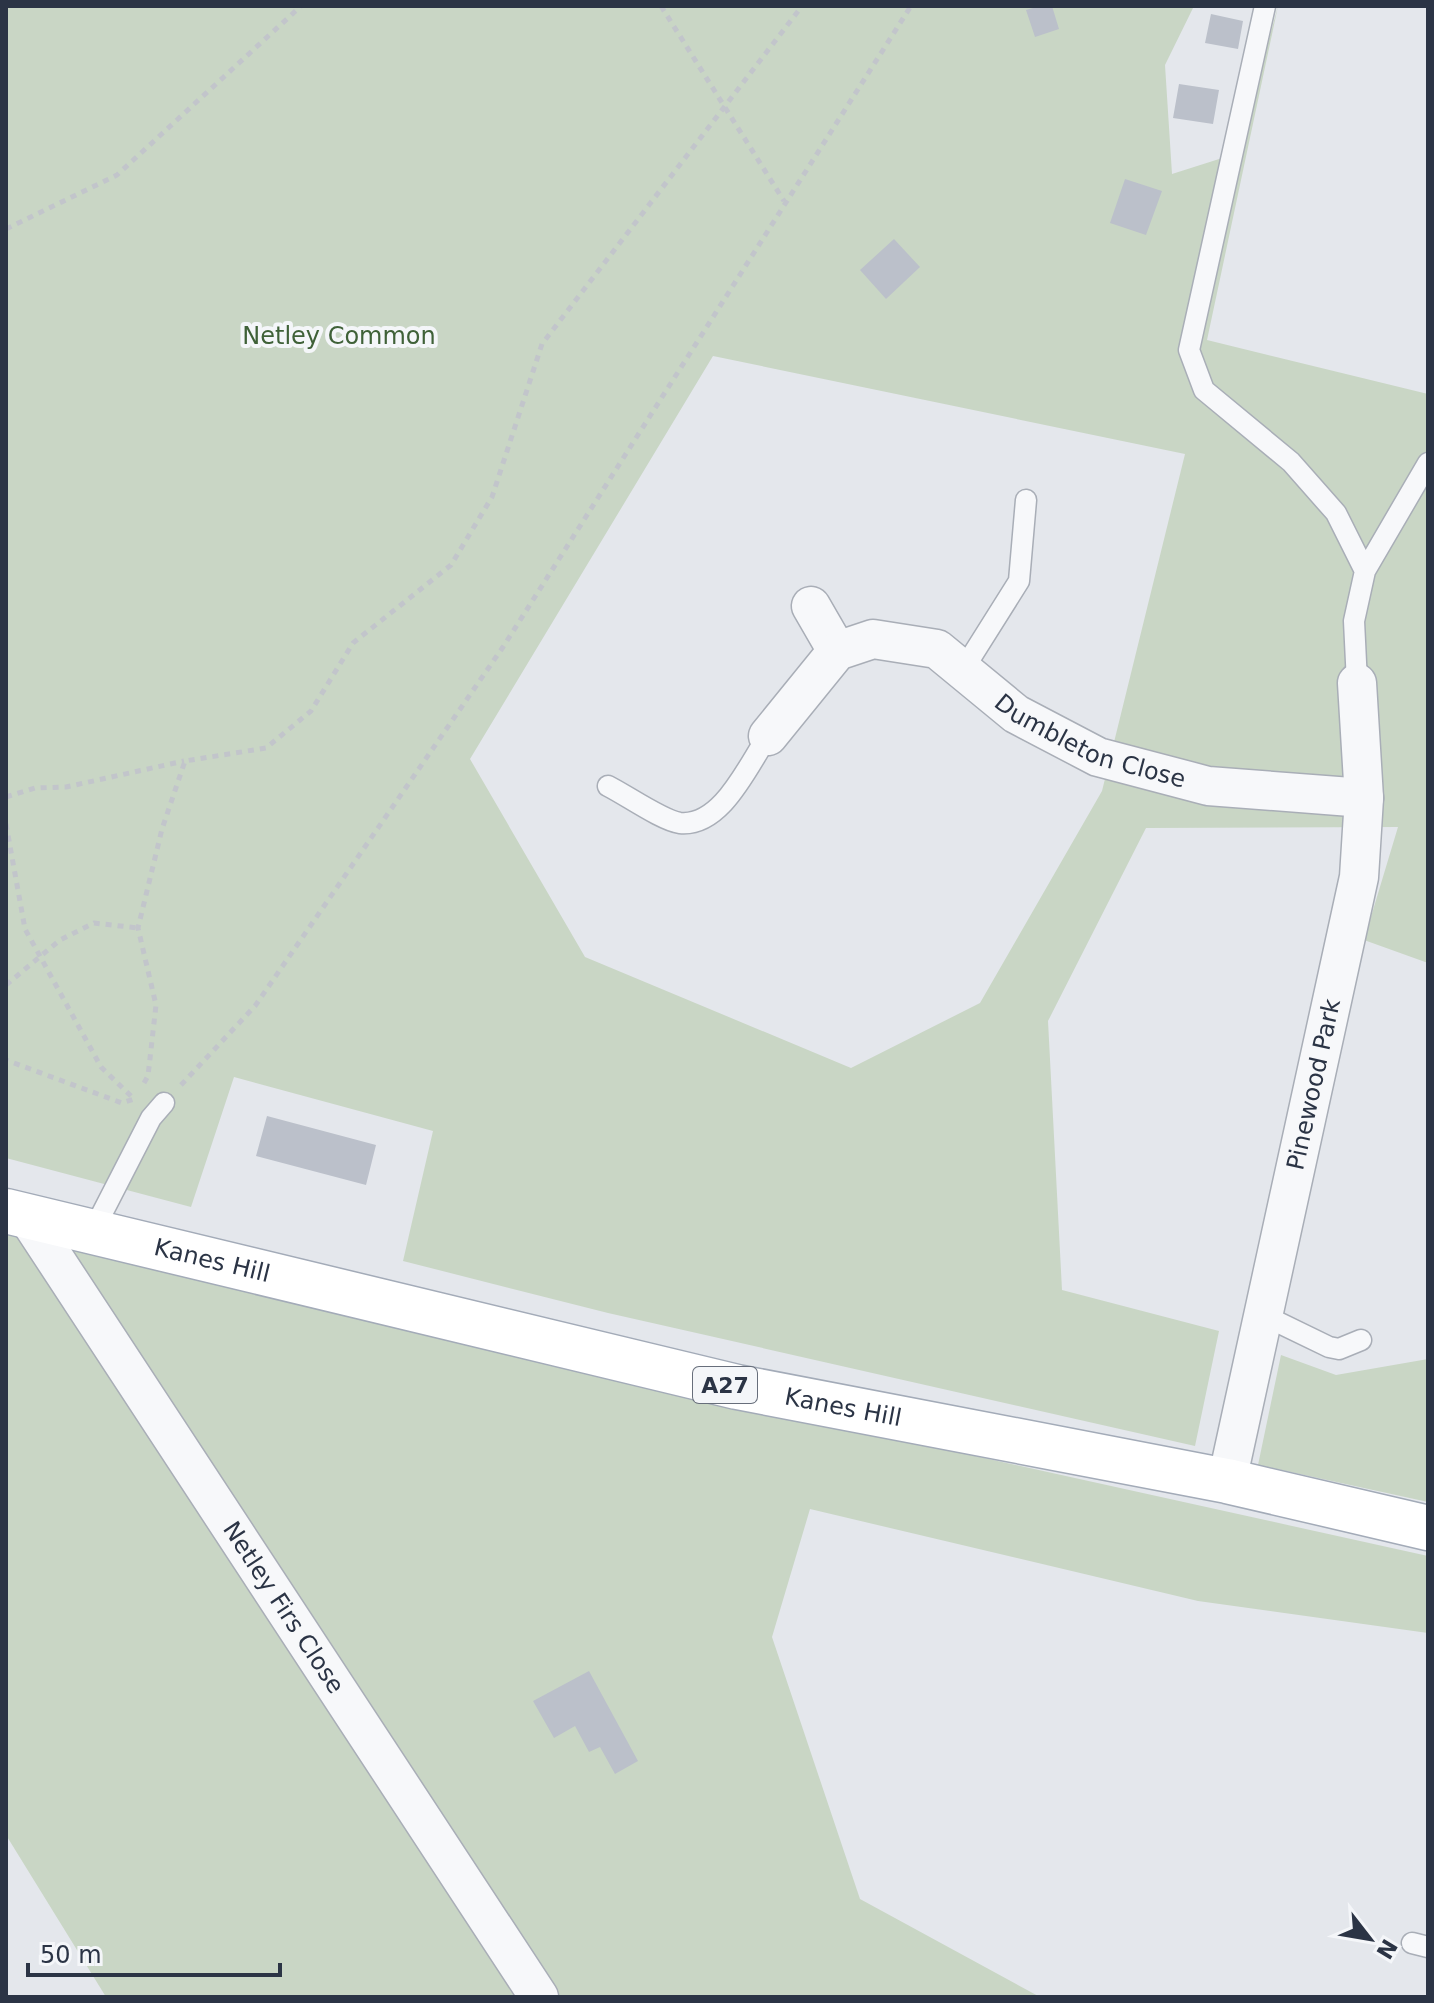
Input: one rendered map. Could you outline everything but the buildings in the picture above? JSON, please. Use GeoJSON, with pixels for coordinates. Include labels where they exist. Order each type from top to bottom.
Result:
{"type":"FeatureCollection","features":[{"type":"Feature","properties":{"kind":"main road","name":"Kanes Hill"},"geometry":{"type":"LineString","coordinates":[[17,1215],[737,1387],[1227,1481],[1428,1528]]}},
{"type":"Feature","properties":{"kind":"street"},"geometry":{"type":"LineString","coordinates":[[768,736],[837,651],[811,606]]}},
{"type":"Feature","properties":{"kind":"street","name":"Dumbleton Close"},"geometry":{"type":"LineString","coordinates":[[837,651],[873,639],[937,649],[1016,714],[1098,757],[1208,786],[1364,798]]}},
{"type":"Feature","properties":{"kind":"street","name":"Pinewood Park"},"geometry":{"type":"LineString","coordinates":[[1227,1481],[1359,877],[1364,798],[1357,683]]}},
{"type":"Feature","properties":{"kind":"street","name":"Netley Firs Close"},"geometry":{"type":"LineString","coordinates":[[17,1215],[539,1997]]}},
{"type":"Feature","properties":{"kind":"lane"},"geometry":{"type":"LineString","coordinates":[[1265,6],[1189,350],[1204,390],[1291,462],[1336,513],[1365,571]]}},
{"type":"Feature","properties":{"kind":"lane"},"geometry":{"type":"LineString","coordinates":[[1357,683],[1354,621],[1365,571],[1428,463]]}},
{"type":"Feature","properties":{"kind":"lane"},"geometry":{"type":"LineString","coordinates":[[963,670],[1019,581],[1026,500]]}},
{"type":"Feature","properties":{"kind":"lane"},"geometry":{"type":"LineString","coordinates":[[608,786],[679,823],[700,820],[717,810],[768,736]]}},
{"type":"Feature","properties":{"kind":"lane"},"geometry":{"type":"LineString","coordinates":[[92,1233],[157,1110]]}},
{"type":"Feature","properties":{"kind":"lane"},"geometry":{"type":"LineString","coordinates":[[1263,1315],[1329,1347],[1339,1349],[1361,1340]]}},
{"type":"Feature","properties":{"kind":"path"},"geometry":{"type":"LineString","coordinates":[[6,229],[117,175],[301,6]]}},
{"type":"Feature","properties":{"kind":"path"},"geometry":{"type":"LineString","coordinates":[[661,6],[784,201]]}},
{"type":"Feature","properties":{"kind":"path"},"geometry":{"type":"LineString","coordinates":[[6,797],[35,788],[66,787],[185,761],[266,748],[311,711],[353,643],[451,565],[492,497],[542,344],[802,6]]}},
{"type":"Feature","properties":{"kind":"path"},"geometry":{"type":"LineString","coordinates":[[6,824],[25,929],[101,1067],[134,1099],[157,1110],[255,1006],[503,647],[784,201],[911,6]]}},
{"type":"Feature","properties":{"kind":"path"},"geometry":{"type":"LineString","coordinates":[[6,1060],[122,1103],[134,1099],[148,1076],[156,1005],[138,928],[162,829],[185,761]]}},
{"type":"Feature","properties":{"kind":"path"},"geometry":{"type":"LineString","coordinates":[[6,985],[60,940],[94,923],[138,928]]}},
{"type":"Feature","properties":{"kind":"green space","name":"Netley Common"},"geometry":{"type":"Polygon","coordinates":[[[6,6],[1194,6],[1165,65],[1172,174],[1238,153],[1278,6],[1207,340],[1428,394],[1428,963],[1364,940],[1398,827],[1146,828],[1048,1021],[1062,1290],[1219,1331],[1195,1446],[608,1313],[403,1261],[433,1131],[234,1077],[191,1207],[6,1158],[6,6]],[[713,356],[470,759],[585,957],[851,1068],[980,1003],[1102,791],[1185,454],[713,356]]]}},
{"type":"Feature","properties":{"kind":"green space"},"geometry":{"type":"Polygon","coordinates":[[[6,1228],[486,1348],[1428,1556],[1428,1633],[1198,1601],[810,1509],[772,1637],[860,1899],[1040,1997],[106,1997],[6,1835],[6,1228]]]}},
{"type":"Feature","properties":{"kind":"green space"},"geometry":{"type":"Polygon","coordinates":[[[1281,1355],[1336,1375],[1428,1359],[1428,1502],[1258,1465],[1281,1355]]]}}]}
